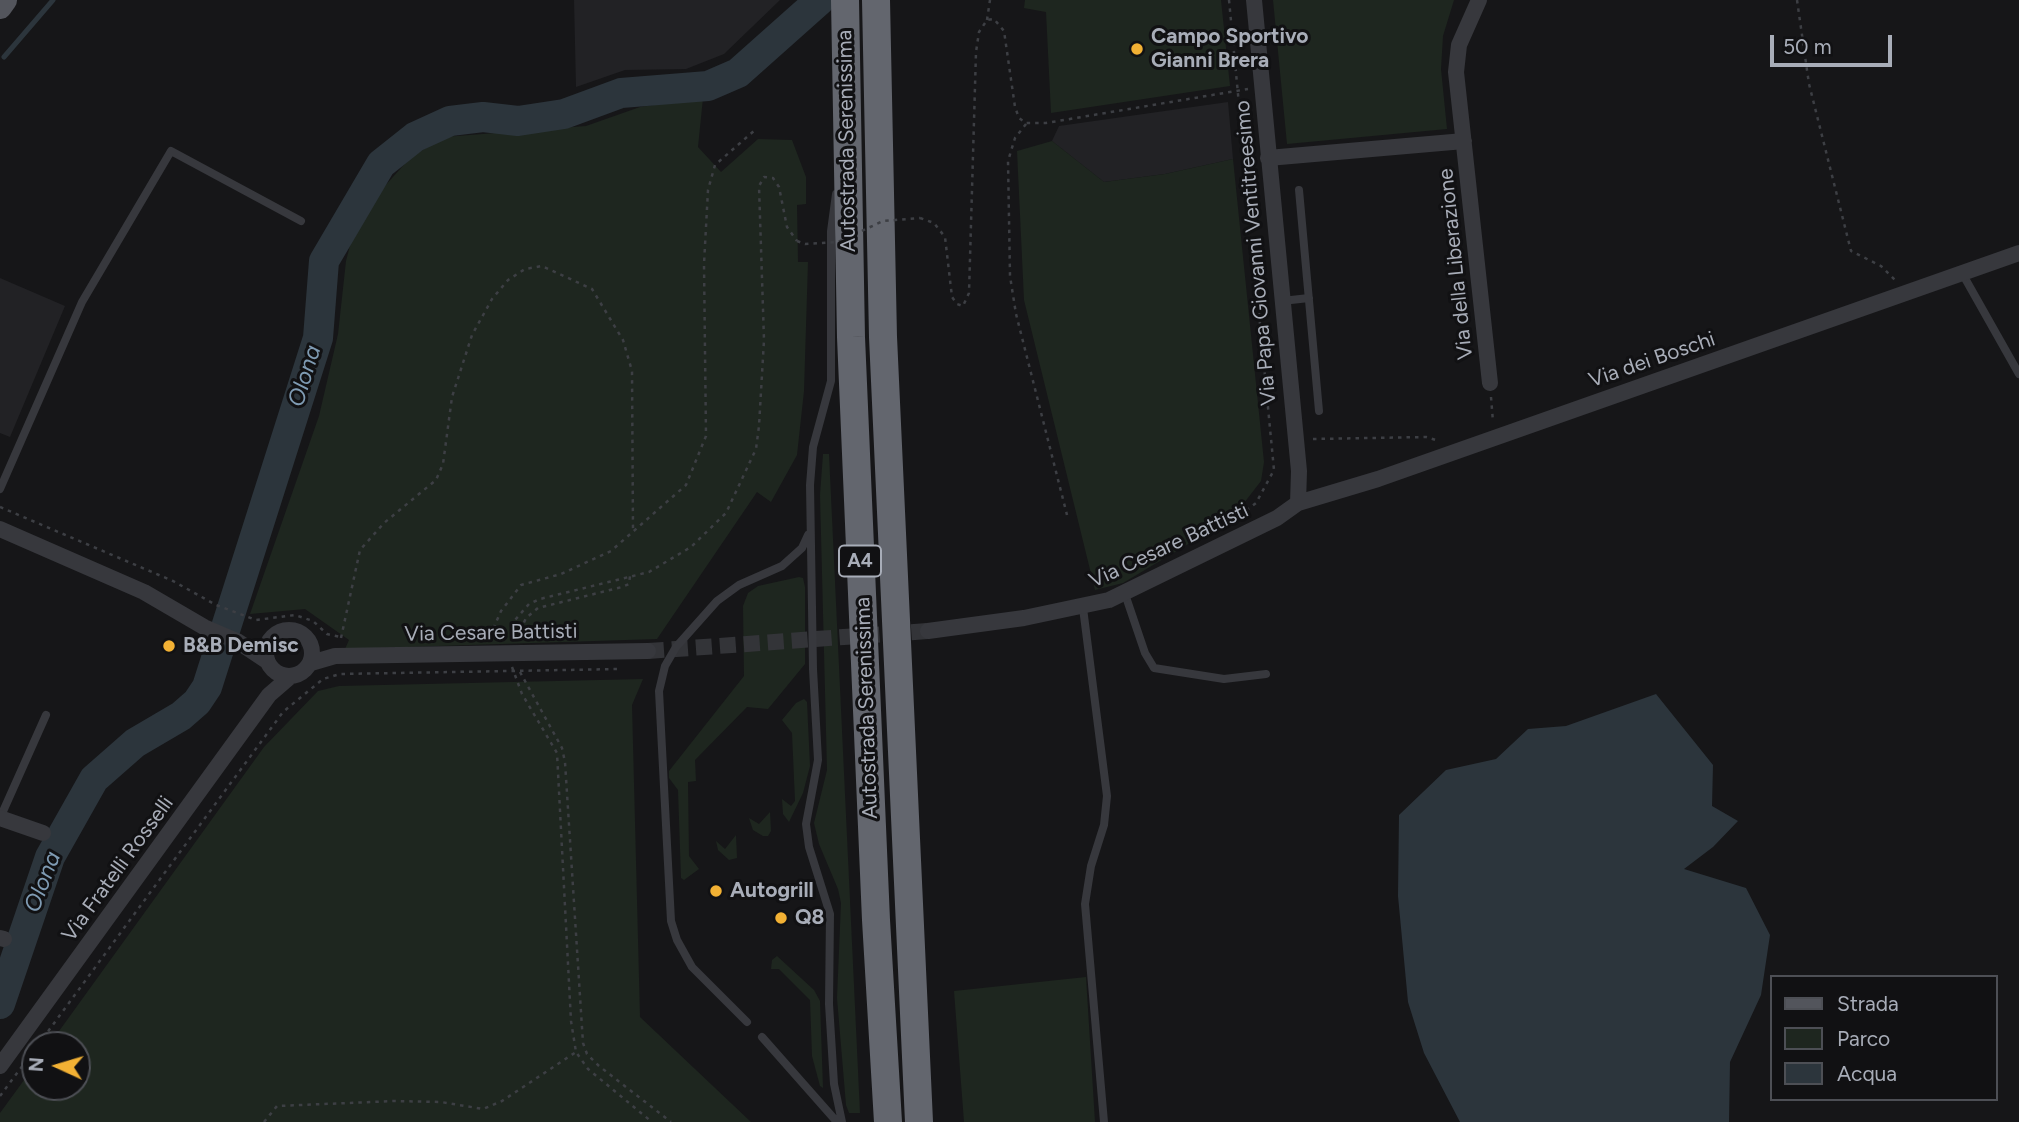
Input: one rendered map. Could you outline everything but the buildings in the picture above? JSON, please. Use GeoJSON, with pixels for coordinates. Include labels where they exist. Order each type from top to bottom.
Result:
{"type":"FeatureCollection","features":[{"type":"Feature","properties":{"kind":"highway","name":"Autostrada Serenissima"},"geometry":{"type":"LineString","coordinates":[[845,0],[846,115],[862,592],[888,1122]]}},
{"type":"Feature","properties":{"kind":"highway","name":"Autostrada Serenissima"},"geometry":{"type":"LineString","coordinates":[[876,0],[886,405],[919,1122]]}},
{"type":"Feature","properties":{"kind":"main road"},"geometry":{"type":"LineString","coordinates":[[0,7],[5,0]]}},
{"type":"Feature","properties":{"kind":"street","name":"Via Papa Giovanni Ventitreesimo"},"geometry":{"type":"LineString","coordinates":[[1254,0],[1299,471],[1298,503]]}},
{"type":"Feature","properties":{"kind":"street","name":"Via della Liberazione"},"geometry":{"type":"LineString","coordinates":[[1479,0],[1459,45],[1456,63],[1490,383]]}},
{"type":"Feature","properties":{"kind":"street","name":"Via della Liberazione"},"geometry":{"type":"LineString","coordinates":[[1268,158],[1464,141]]}},
{"type":"Feature","properties":{"kind":"street","name":"Via dei Boschi"},"geometry":{"type":"LineString","coordinates":[[1298,503],[1378,479],[2019,253]]}},
{"type":"Feature","properties":{"kind":"street","name":"Via Cesare Battisti"},"geometry":{"type":"LineString","coordinates":[[928,631],[1083,608],[1125,594],[1277,518],[1298,503]]}},
{"type":"Feature","properties":{"kind":"street"},"geometry":{"type":"LineString","coordinates":[[1,533],[144,592],[204,627],[237,641],[279,674],[291,676],[304,671],[311,663],[312,646],[303,634],[289,629],[270,640],[237,641]]}},
{"type":"Feature","properties":{"kind":"street"},"geometry":{"type":"LineString","coordinates":[[269,695],[270,640]]}},
{"type":"Feature","properties":{"kind":"street","name":"Via Cesare Battisti"},"geometry":{"type":"LineString","coordinates":[[312,646],[337,656]]}},
{"type":"Feature","properties":{"kind":"street","name":"Via Cesare Battisti"},"geometry":{"type":"LineString","coordinates":[[311,663],[337,656],[648,651]]}},
{"type":"Feature","properties":{"kind":"street","name":"Via Fratelli Rosselli"},"geometry":{"type":"LineString","coordinates":[[0,1066],[269,695],[291,676]]}},
{"type":"Feature","properties":{"kind":"street"},"geometry":{"type":"LineString","coordinates":[[0,818],[43,834]]}},
{"type":"Feature","properties":{"kind":"lane"},"geometry":{"type":"LineString","coordinates":[[839,1122],[829,1004],[831,914],[809,847],[806,824],[818,760],[809,532],[813,447],[831,381],[831,231],[846,115]]}},
{"type":"Feature","properties":{"kind":"lane"},"geometry":{"type":"LineString","coordinates":[[0,489],[82,302],[171,151],[301,221]]}},
{"type":"Feature","properties":{"kind":"lane"},"geometry":{"type":"LineString","coordinates":[[1299,190],[1319,411]]}},
{"type":"Feature","properties":{"kind":"lane"},"geometry":{"type":"LineString","coordinates":[[1962,273],[2019,374]]}},
{"type":"Feature","properties":{"kind":"lane"},"geometry":{"type":"LineString","coordinates":[[1282,301],[1309,298]]}},
{"type":"Feature","properties":{"kind":"lane"},"geometry":{"type":"LineString","coordinates":[[747,1022],[692,967],[677,940],[671,921],[659,691],[665,666],[693,626],[729,591],[772,572],[793,558],[809,532]]}},
{"type":"Feature","properties":{"kind":"lane"},"geometry":{"type":"LineString","coordinates":[[1125,594],[1145,653],[1154,668],[1224,679],[1266,674]]}},
{"type":"Feature","properties":{"kind":"lane"},"geometry":{"type":"LineString","coordinates":[[1083,608],[1107,796],[1104,825],[1091,866],[1084,904],[1104,1122]]}},
{"type":"Feature","properties":{"kind":"lane"},"geometry":{"type":"LineString","coordinates":[[0,818],[46,715]]}},
{"type":"Feature","properties":{"kind":"lane"},"geometry":{"type":"LineString","coordinates":[[762,1037],[839,1122]]}},
{"type":"Feature","properties":{"kind":"path"},"geometry":{"type":"LineString","coordinates":[[511,645],[515,620],[530,604],[540,599],[649,572],[691,547],[726,513],[756,449],[764,340],[758,186],[764,177],[773,178],[779,187],[787,227],[797,241],[805,244],[838,242],[883,220],[920,218],[934,223],[945,237],[952,297],[957,304],[963,306],[970,293],[976,52],[979,32],[987,20],[990,0]]}},
{"type":"Feature","properties":{"kind":"path"},"geometry":{"type":"LineString","coordinates":[[1226,525],[1256,503],[1275,470],[1230,0]]}},
{"type":"Feature","properties":{"kind":"path"},"geometry":{"type":"LineString","coordinates":[[1797,0],[1809,84],[1850,251],[1881,266],[1899,283]]}},
{"type":"Feature","properties":{"kind":"path"},"geometry":{"type":"LineString","coordinates":[[987,20],[994,19],[1004,31],[1015,107],[1019,118],[1026,123],[1046,123],[1262,87]]}},
{"type":"Feature","properties":{"kind":"path"},"geometry":{"type":"LineString","coordinates":[[1026,123],[1015,138],[1008,161],[1010,276],[1016,314],[1067,515]]}},
{"type":"Feature","properties":{"kind":"path"},"geometry":{"type":"LineString","coordinates":[[482,655],[501,611],[521,585],[561,574],[611,551],[686,485],[706,436],[704,264],[708,190],[715,165],[754,130]]}},
{"type":"Feature","properties":{"kind":"path"},"geometry":{"type":"LineString","coordinates":[[340,674],[337,656],[359,550],[384,523],[436,480],[443,464],[452,397],[472,335],[492,299],[508,280],[525,269],[542,266],[592,289],[623,340],[632,371],[633,530]]}},
{"type":"Feature","properties":{"kind":"path"},"geometry":{"type":"LineString","coordinates":[[1490,383],[1494,430]]}},
{"type":"Feature","properties":{"kind":"path"},"geometry":{"type":"LineString","coordinates":[[0,507],[173,581],[216,605],[256,620],[295,615],[313,621],[327,634],[341,638]]}},
{"type":"Feature","properties":{"kind":"path"},"geometry":{"type":"LineString","coordinates":[[517,644],[519,628],[538,608],[622,587],[629,584],[630,576]]}},
{"type":"Feature","properties":{"kind":"path"},"geometry":{"type":"LineString","coordinates":[[512,663],[513,672],[556,753],[571,1021],[576,1052],[588,1069],[652,1122]]}},
{"type":"Feature","properties":{"kind":"path"},"geometry":{"type":"LineString","coordinates":[[518,663],[520,672],[562,748],[565,762],[583,1043],[587,1054],[599,1066],[671,1122]]}},
{"type":"Feature","properties":{"kind":"path"},"geometry":{"type":"LineString","coordinates":[[48,1031],[283,712],[323,679],[340,674],[618,670],[629,665]]}},
{"type":"Feature","properties":{"kind":"path"},"geometry":{"type":"LineString","coordinates":[[264,1122],[277,1107],[395,1101],[441,1102],[483,1109],[502,1101],[576,1052]]}},
{"type":"Feature","properties":{"kind":"path"},"geometry":{"type":"LineString","coordinates":[[0,1096],[21,1067]]}},
{"type":"Feature","properties":{"kind":"shaded area"},"geometry":{"type":"Polygon","coordinates":[[[574,0],[780,0],[724,54],[686,69],[625,70],[576,87],[574,0]]]}},
{"type":"Feature","properties":{"kind":"shaded area"},"geometry":{"type":"Polygon","coordinates":[[[1228,102],[1233,159],[1165,174],[1104,182],[1052,141],[1059,126],[1228,102]]]}},
{"type":"Feature","properties":{"kind":"shaded area"},"geometry":{"type":"Polygon","coordinates":[[[0,278],[65,306],[10,437],[0,433],[0,278]]]}},
{"type":"Feature","properties":{"kind":"green space","name":"Campo Sportivo Gianni Brera"},"geometry":{"type":"Polygon","coordinates":[[[1025,0],[1221,0],[1230,86],[1051,113],[1046,12],[1024,8],[1025,0]]]}},
{"type":"Feature","properties":{"kind":"green space"},"geometry":{"type":"Polygon","coordinates":[[[1273,0],[1454,0],[1443,36],[1441,69],[1447,129],[1287,144],[1273,0]]]}},
{"type":"Feature","properties":{"kind":"green space"},"geometry":{"type":"Polygon","coordinates":[[[703,98],[698,147],[721,172],[758,139],[792,140],[806,177],[806,204],[797,205],[798,262],[808,262],[804,391],[797,455],[771,502],[757,492],[657,639],[345,649],[349,640],[305,609],[250,614],[319,416],[338,334],[346,261],[353,234],[383,188],[411,157],[444,137],[586,126],[640,107],[703,98]]]}},
{"type":"Feature","properties":{"kind":"green space"},"geometry":{"type":"Polygon","coordinates":[[[1052,141],[1104,182],[1165,174],[1233,159],[1264,462],[1261,481],[1244,503],[1190,543],[1123,583],[1095,590],[1024,300],[1017,151],[1052,141]]]}},
{"type":"Feature","properties":{"kind":"green space"},"geometry":{"type":"Polygon","coordinates":[[[823,454],[829,454],[860,1113],[849,1113],[846,1105],[837,998],[841,903],[814,823],[827,770],[820,495],[823,454]]]}},
{"type":"Feature","properties":{"kind":"green space"},"geometry":{"type":"Polygon","coordinates":[[[803,578],[805,587],[805,664],[768,709],[747,707],[695,760],[696,781],[688,782],[689,856],[699,869],[684,880],[681,878],[678,790],[669,778],[669,771],[744,676],[743,606],[748,593],[758,586],[803,578]]]}},
{"type":"Feature","properties":{"kind":"green space"},"geometry":{"type":"Polygon","coordinates":[[[643,679],[632,705],[640,1017],[751,1122],[0,1122],[0,1113],[21,1084],[21,1101],[91,1101],[91,1031],[59,1031],[264,747],[318,691],[339,686],[643,679]]]}},
{"type":"Feature","properties":{"kind":"green space"},"geometry":{"type":"Polygon","coordinates":[[[804,699],[807,702],[810,766],[803,793],[789,822],[783,814],[782,799],[791,806],[795,801],[792,733],[782,720],[796,703],[804,699]]]}},
{"type":"Feature","properties":{"kind":"green space"},"geometry":{"type":"Polygon","coordinates":[[[770,812],[771,831],[768,836],[763,836],[753,830],[749,818],[759,824],[770,812]]]}},
{"type":"Feature","properties":{"kind":"green space"},"geometry":{"type":"Polygon","coordinates":[[[736,835],[737,858],[729,860],[718,850],[716,841],[725,849],[736,835]]]}},
{"type":"Feature","properties":{"kind":"green space"},"geometry":{"type":"Polygon","coordinates":[[[777,956],[814,990],[820,1001],[823,1088],[820,1086],[812,1056],[810,1000],[779,969],[771,969],[772,960],[777,956]]]}},
{"type":"Feature","properties":{"kind":"green space"},"geometry":{"type":"Polygon","coordinates":[[[1086,977],[1095,1122],[964,1122],[954,991],[1086,977]]]}},
{"type":"Feature","properties":{"kind":"water"},"geometry":{"type":"Polygon","coordinates":[[[1656,694],[1713,765],[1712,806],[1738,821],[1713,847],[1684,869],[1746,888],[1770,935],[1761,995],[1730,1062],[1729,1122],[1460,1122],[1424,1053],[1408,1002],[1398,896],[1399,815],[1446,770],[1496,759],[1528,729],[1566,726],[1656,694]]]}},
{"type":"Feature","properties":{"kind":"waterway"},"geometry":{"type":"LineString","coordinates":[[4,57],[53,0]]}},
{"type":"Feature","properties":{"kind":"waterway","name":"Olona"},"geometry":{"type":"LineString","coordinates":[[0,1004],[50,857],[94,779],[135,743],[181,716],[197,702],[207,687],[318,338],[324,261],[381,164],[415,137],[450,121],[483,117],[518,121],[564,114],[621,93],[708,86],[738,73],[820,0]]}},
{"type":"Feature","properties":{"kind":"tunnel"},"geometry":{"type":"LineString","coordinates":[[648,651],[928,631]]}},
{"type":"Feature","properties":{"kind":"place","name":"Campo Sportivo Gianni Brera"},"geometry":{"type":"Point","coordinates":[1137,49]}},
{"type":"Feature","properties":{"kind":"place","name":"B&B Demisc"},"geometry":{"type":"Point","coordinates":[169,646]}},
{"type":"Feature","properties":{"kind":"place","name":"Autogrill"},"geometry":{"type":"Point","coordinates":[716,891]}},
{"type":"Feature","properties":{"kind":"place","name":"Q8"},"geometry":{"type":"Point","coordinates":[781,918]}}]}
